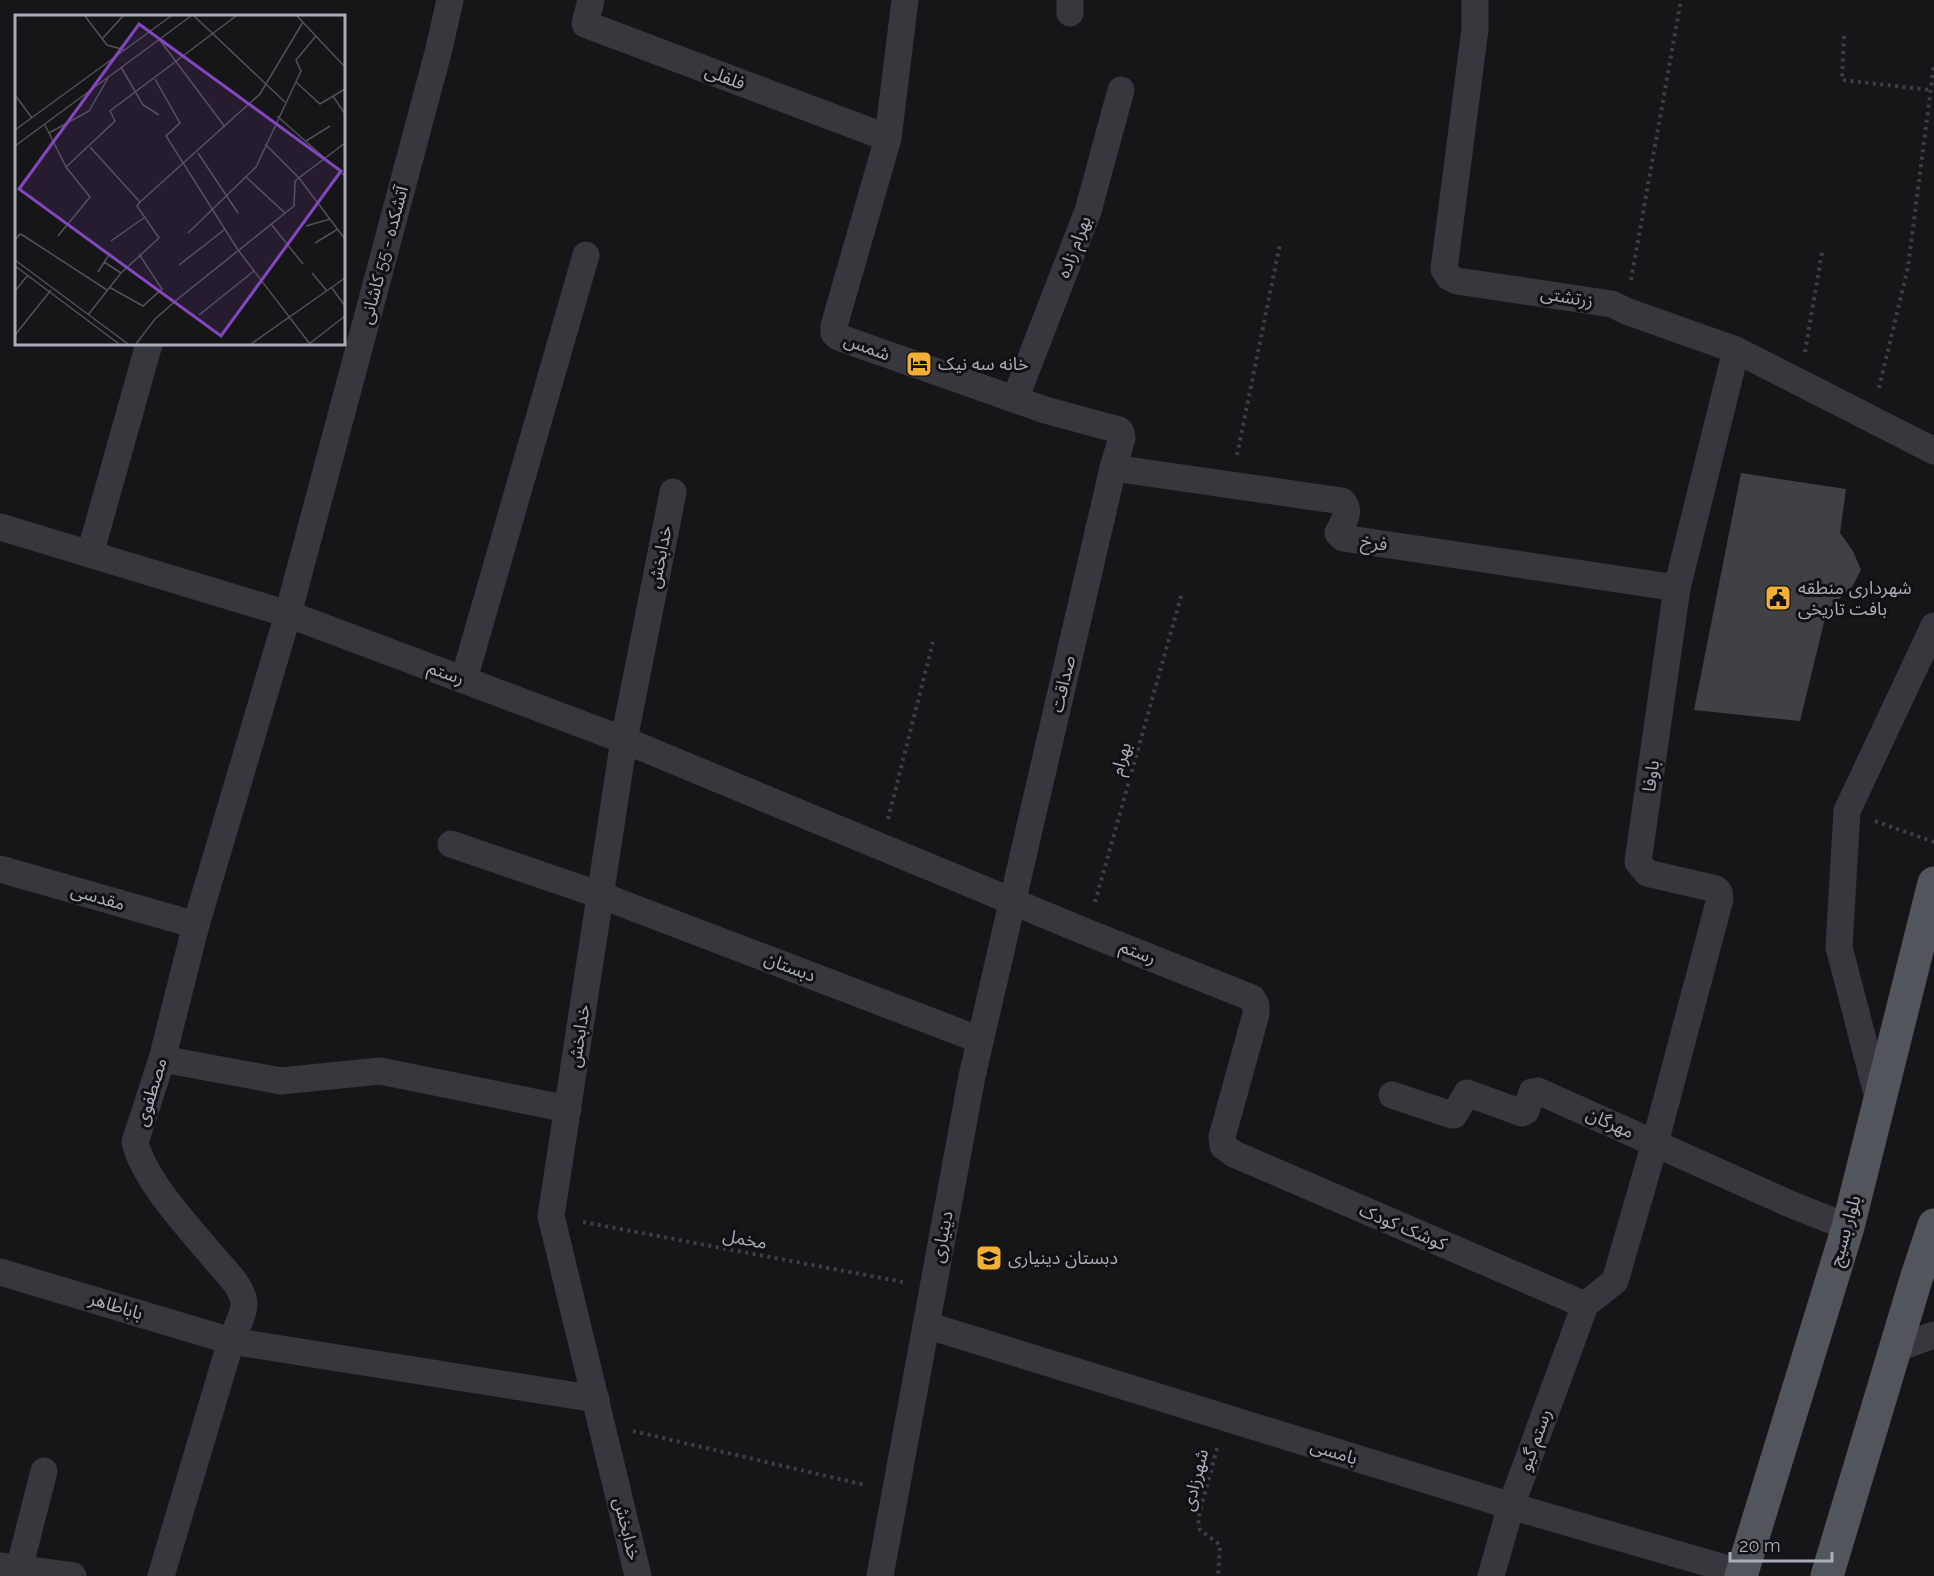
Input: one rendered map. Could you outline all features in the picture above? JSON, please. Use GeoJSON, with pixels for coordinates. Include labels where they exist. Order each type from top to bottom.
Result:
{"type":"FeatureCollection","features":[{"type":"Feature","properties":{"kind":"main road","name":"بلوار بسیج"},"geometry":{"type":"LineString","coordinates":[[1742,1575],[1848,1227],[1934,885]]}},
{"type":"Feature","properties":{"kind":"main road"},"geometry":{"type":"LineString","coordinates":[[1827,1576],[1934,1225]]}},
{"type":"Feature","properties":{"kind":"street","name":"آتشکده - 55 کاشانی"},"geometry":{"type":"LineString","coordinates":[[288,614],[436,61],[450,0]]}},
{"type":"Feature","properties":{"kind":"street","name":"فلفلی"},"geometry":{"type":"LineString","coordinates":[[591,0],[585,24],[888,138]]}},
{"type":"Feature","properties":{"kind":"street","name":"شمس"},"geometry":{"type":"LineString","coordinates":[[905,0],[888,138],[834,326],[834,333],[838,337],[1015,399],[1119,430],[1122,438],[1113,468]]}},
{"type":"Feature","properties":{"kind":"street","name":"زرتشتی"},"geometry":{"type":"LineString","coordinates":[[1475,0],[1475,29],[1444,269],[1449,277],[1612,304],[1736,350],[1934,451]]}},
{"type":"Feature","properties":{"kind":"street","name":"بهرام زاده"},"geometry":{"type":"LineString","coordinates":[[1015,399],[1088,211],[1121,90]]}},
{"type":"Feature","properties":{"kind":"street"},"geometry":{"type":"LineString","coordinates":[[464,680],[586,255]]}},
{"type":"Feature","properties":{"kind":"street"},"geometry":{"type":"LineString","coordinates":[[90,554],[149,345]]}},
{"type":"Feature","properties":{"kind":"street","name":"باوفا"},"geometry":{"type":"LineString","coordinates":[[1655,1143],[1720,899],[1716,889],[1647,873],[1638,862],[1677,588],[1736,350]]}},
{"type":"Feature","properties":{"kind":"street","name":"فرخ"},"geometry":{"type":"LineString","coordinates":[[1113,468],[1342,501],[1348,511],[1338,533],[1343,538],[1677,588]]}},
{"type":"Feature","properties":{"kind":"street","name":"صداقت"},"geometry":{"type":"LineString","coordinates":[[1013,900],[1113,468]]}},
{"type":"Feature","properties":{"kind":"street","name":"خدابخش"},"geometry":{"type":"LineString","coordinates":[[639,1576],[551,1216],[624,740],[673,492]]}},
{"type":"Feature","properties":{"kind":"street","name":"رستم"},"geometry":{"type":"LineString","coordinates":[[0,527],[288,614],[624,740],[1086,932],[1252,998],[1256,1005],[1256,1014],[1222,1137],[1224,1146]]}},
{"type":"Feature","properties":{"kind":"street","name":"مصطفوی"},"geometry":{"type":"LineString","coordinates":[[161,1576],[244,1304],[240,1289],[185,1224],[155,1182],[138,1154],[135,1142],[162,1059],[196,925],[288,614]]}},
{"type":"Feature","properties":{"kind":"street"},"geometry":{"type":"LineString","coordinates":[[1879,1102],[1839,947],[1847,811],[1934,626]]}},
{"type":"Feature","properties":{"kind":"street","name":"دبستان"},"geometry":{"type":"LineString","coordinates":[[451,844],[600,895],[980,1040]]}},
{"type":"Feature","properties":{"kind":"street","name":"مقدسی"},"geometry":{"type":"LineString","coordinates":[[0,869],[196,925]]}},
{"type":"Feature","properties":{"kind":"street","name":"دینیاری"},"geometry":{"type":"LineString","coordinates":[[880,1576],[980,1040],[1013,900]]}},
{"type":"Feature","properties":{"kind":"street"},"geometry":{"type":"LineString","coordinates":[[162,1059],[281,1081],[380,1071],[568,1109]]}},
{"type":"Feature","properties":{"kind":"street","name":"مهرگان"},"geometry":{"type":"LineString","coordinates":[[1392,1095],[1454,1115],[1467,1093],[1522,1113],[1526,1110],[1532,1092],[1538,1091],[1790,1204],[1848,1227]]}},
{"type":"Feature","properties":{"kind":"street"},"geometry":{"type":"LineString","coordinates":[[1585,1305],[1615,1281],[1655,1143]]}},
{"type":"Feature","properties":{"kind":"street","name":"کوشک کودک"},"geometry":{"type":"LineString","coordinates":[[1224,1146],[1233,1154],[1585,1305]]}},
{"type":"Feature","properties":{"kind":"street","name":"باباطاهر"},"geometry":{"type":"LineString","coordinates":[[0,1272],[231,1341],[599,1411]]}},
{"type":"Feature","properties":{"kind":"street","name":"رستم گیو"},"geometry":{"type":"LineString","coordinates":[[1491,1576],[1511,1506],[1585,1305]]}},
{"type":"Feature","properties":{"kind":"street","name":"بامسی"},"geometry":{"type":"LineString","coordinates":[[927,1325],[1742,1575]]}},
{"type":"Feature","properties":{"kind":"street"},"geometry":{"type":"LineString","coordinates":[[1895,1349],[1934,1335]]}},
{"type":"Feature","properties":{"kind":"street"},"geometry":{"type":"LineString","coordinates":[[44,1471],[10,1567],[73,1576]]}},
{"type":"Feature","properties":{"kind":"path"},"geometry":{"type":"LineString","coordinates":[[1626,311],[1681,0]]}},
{"type":"Feature","properties":{"kind":"path"},"geometry":{"type":"LineString","coordinates":[[1844,36],[1842,80],[1931,90]]}},
{"type":"Feature","properties":{"kind":"path"},"geometry":{"type":"LineString","coordinates":[[1871,419],[1908,267],[1934,64]]}},
{"type":"Feature","properties":{"kind":"path"},"geometry":{"type":"LineString","coordinates":[[1231,486],[1280,244]]}},
{"type":"Feature","properties":{"kind":"path"},"geometry":{"type":"LineString","coordinates":[[1800,383],[1822,252]]}},
{"type":"Feature","properties":{"kind":"path","name":"بهرام"},"geometry":{"type":"LineString","coordinates":[[1086,932],[1182,593]]}},
{"type":"Feature","properties":{"kind":"path"},"geometry":{"type":"LineString","coordinates":[[881,846],[933,642]]}},
{"type":"Feature","properties":{"kind":"path"},"geometry":{"type":"LineString","coordinates":[[1847,811],[1934,843]]}},
{"type":"Feature","properties":{"kind":"path","name":"مخمل"},"geometry":{"type":"LineString","coordinates":[[551,1216],[933,1288]]}},
{"type":"Feature","properties":{"kind":"path"},"geometry":{"type":"LineString","coordinates":[[599,1411],[895,1492]]}},
{"type":"Feature","properties":{"kind":"path","name":"شهرزادی"},"geometry":{"type":"LineString","coordinates":[[1218,1576],[1220,1545],[1200,1530],[1198,1520],[1225,1418]]}},
{"type":"Feature","properties":{"kind":"building","name":"شهرداری منطقه بافت تاریخی"},"geometry":{"type":"Polygon","coordinates":[[[1741,473],[1846,489],[1840,533],[1853,551],[1861,570],[1852,587],[1827,610],[1800,721],[1694,710],[1741,473]]]}},
{"type":"Feature","properties":{"kind":"place","name":"خانه سه نیک"},"geometry":{"type":"Point","coordinates":[919,364]}},
{"type":"Feature","properties":{"kind":"place","name":"شهرداری منطقه بافت تاریخی"},"geometry":{"type":"Point","coordinates":[1778,598]}},
{"type":"Feature","properties":{"kind":"place","name":"دبستان دینیاری"},"geometry":{"type":"Point","coordinates":[989,1258]}}]}
